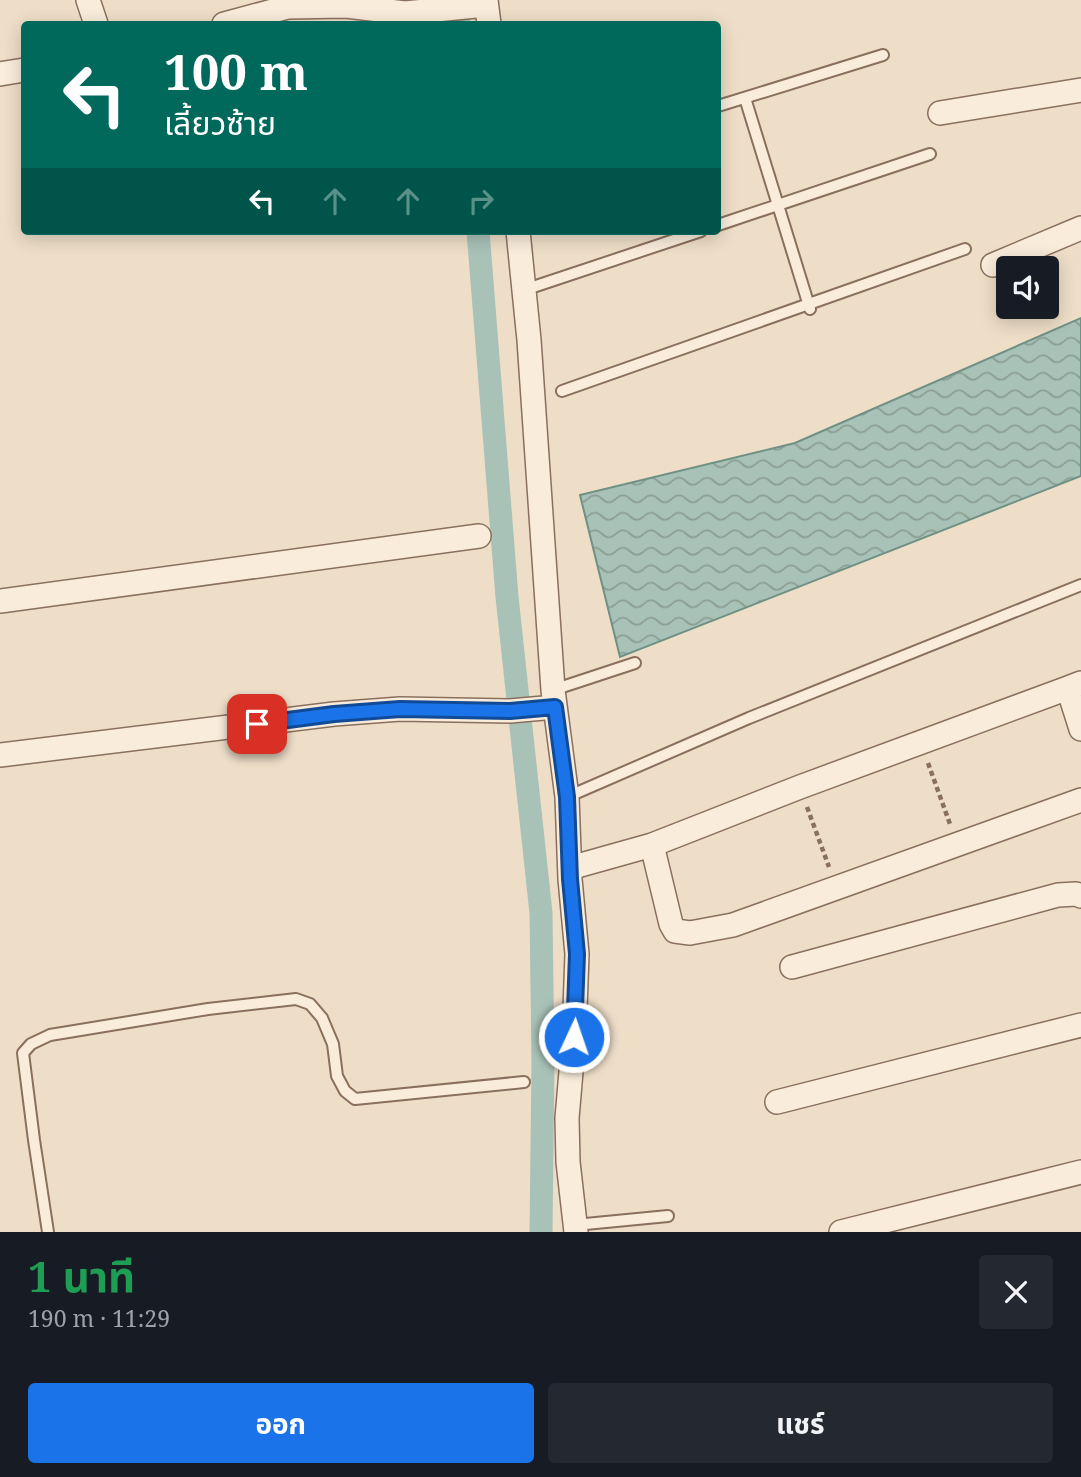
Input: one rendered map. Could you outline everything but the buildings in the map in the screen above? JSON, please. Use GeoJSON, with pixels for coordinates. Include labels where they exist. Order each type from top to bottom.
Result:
{"type":"FeatureCollection","features":[{"type":"Feature","properties":{"kind":"street"},"geometry":{"type":"LineString","coordinates":[[88,0],[95,21]]}},
{"type":"Feature","properties":{"kind":"street"},"geometry":{"type":"LineString","coordinates":[[235,21],[288,7],[346,6],[405,13],[481,9]]}},
{"type":"Feature","properties":{"kind":"street"},"geometry":{"type":"LineString","coordinates":[[0,74],[21,70]]}},
{"type":"Feature","properties":{"kind":"street"},"geometry":{"type":"LineString","coordinates":[[940,113],[1081,90]]}},
{"type":"Feature","properties":{"kind":"street"},"geometry":{"type":"LineString","coordinates":[[993,265],[1081,228]]}},
{"type":"Feature","properties":{"kind":"street"},"geometry":{"type":"LineString","coordinates":[[518,235],[529,340],[554,701],[567,797],[577,954],[567,1129],[576,1228]]}},
{"type":"Feature","properties":{"kind":"street"},"geometry":{"type":"LineString","coordinates":[[0,601],[479,536]]}},
{"type":"Feature","properties":{"kind":"street"},"geometry":{"type":"LineString","coordinates":[[570,868],[652,845],[1075,685],[1081,729]]}},
{"type":"Feature","properties":{"kind":"street"},"geometry":{"type":"LineString","coordinates":[[0,755],[334,714],[400,709],[510,711],[554,701]]}},
{"type":"Feature","properties":{"kind":"street"},"geometry":{"type":"LineString","coordinates":[[652,845],[671,924],[675,931],[690,933],[733,925],[1081,800]]}},
{"type":"Feature","properties":{"kind":"street"},"geometry":{"type":"LineString","coordinates":[[792,967],[1058,895],[1081,896]]}},
{"type":"Feature","properties":{"kind":"street"},"geometry":{"type":"LineString","coordinates":[[777,1102],[1081,1025]]}},
{"type":"Feature","properties":{"kind":"street"},"geometry":{"type":"LineString","coordinates":[[841,1232],[1081,1172]]}},
{"type":"Feature","properties":{"kind":"lane"},"geometry":{"type":"LineString","coordinates":[[721,105],[883,55]]}},
{"type":"Feature","properties":{"kind":"lane"},"geometry":{"type":"LineString","coordinates":[[745,98],[809,307]]}},
{"type":"Feature","properties":{"kind":"lane"},"geometry":{"type":"LineString","coordinates":[[721,224],[930,154]]}},
{"type":"Feature","properties":{"kind":"lane"},"geometry":{"type":"LineString","coordinates":[[524,290],[689,235]]}},
{"type":"Feature","properties":{"kind":"lane"},"geometry":{"type":"LineString","coordinates":[[562,391],[809,307],[965,249]]}},
{"type":"Feature","properties":{"kind":"lane"},"geometry":{"type":"LineString","coordinates":[[567,797],[749,718],[1081,585]]}},
{"type":"Feature","properties":{"kind":"lane"},"geometry":{"type":"LineString","coordinates":[[554,701],[635,663]]}},
{"type":"Feature","properties":{"kind":"lane"},"geometry":{"type":"LineString","coordinates":[[48,1232],[23,1053],[31,1044],[50,1035],[208,1009],[296,999],[310,1003],[322,1018],[332,1044],[337,1076],[345,1091],[355,1099],[524,1082]]}},
{"type":"Feature","properties":{"kind":"lane"},"geometry":{"type":"LineString","coordinates":[[576,1228],[668,1216]]}},
{"type":"Feature","properties":{"kind":"path"},"geometry":{"type":"LineString","coordinates":[[920,742],[957,845]]}},
{"type":"Feature","properties":{"kind":"path"},"geometry":{"type":"LineString","coordinates":[[800,787],[837,888]]}},
{"type":"Feature","properties":{"kind":"water"},"geometry":{"type":"Polygon","coordinates":[[[1081,318],[1081,476],[620,657],[580,495],[795,443],[1081,318]]]}},
{"type":"Feature","properties":{"kind":"waterway"},"geometry":{"type":"LineString","coordinates":[[457,0],[459,21]]}},
{"type":"Feature","properties":{"kind":"waterway"},"geometry":{"type":"LineString","coordinates":[[478,235],[507,597],[541,913],[541,1232]]}},
{"type":"Feature","properties":{"kind":"route"},"geometry":{"type":"LineString","coordinates":[[257,724],[400,709],[510,711],[555,707],[567,797],[570,879],[577,954],[574,1037]]}}]}
